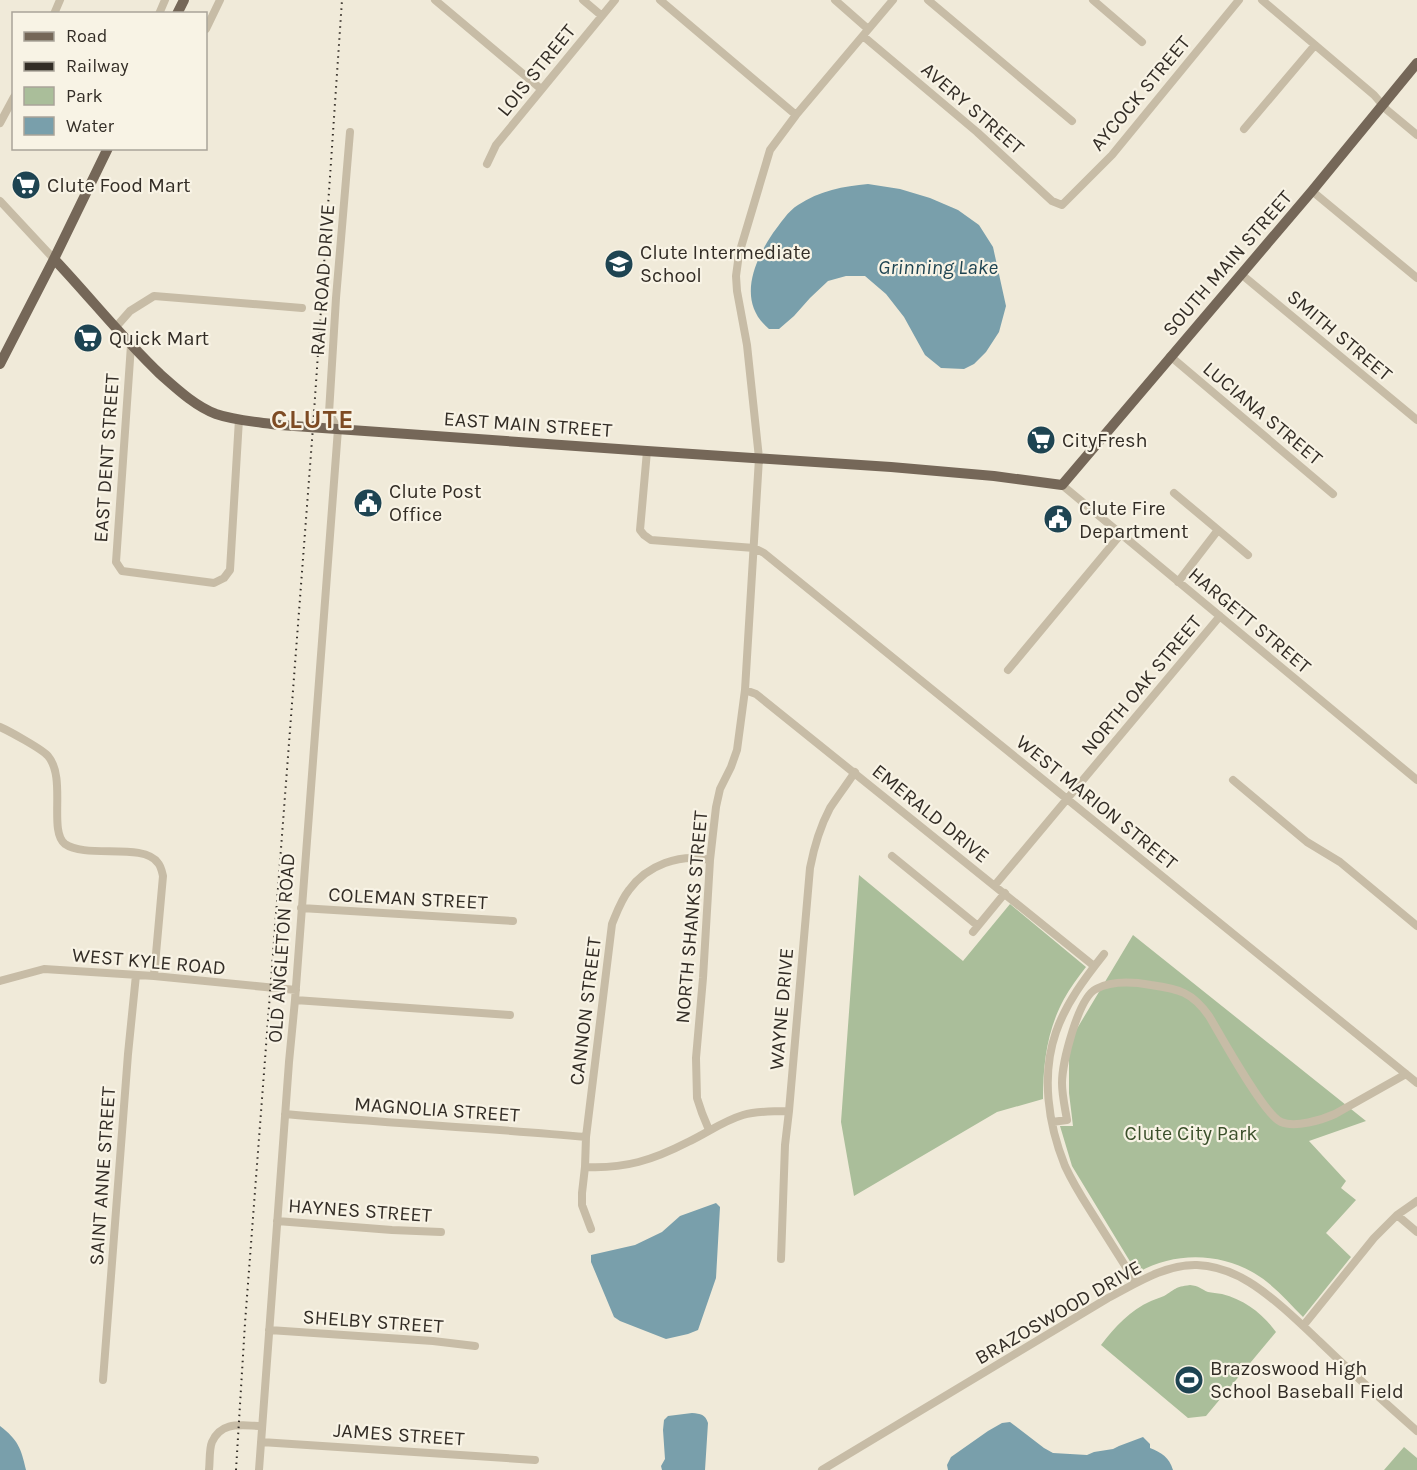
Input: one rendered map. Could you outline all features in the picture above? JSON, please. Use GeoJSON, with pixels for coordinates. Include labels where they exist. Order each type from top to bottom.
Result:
{"type":"FeatureCollection","features":[{"type":"Feature","properties":{"kind":"main road","name":"SOUTH MAIN STREET"},"geometry":{"type":"LineString","coordinates":[[1062,485],[1312,191],[1417,63]]}},
{"type":"Feature","properties":{"kind":"main road"},"geometry":{"type":"LineString","coordinates":[[0,364],[107,150]]}},
{"type":"Feature","properties":{"kind":"main road","name":"EAST MAIN STREET"},"geometry":{"type":"LineString","coordinates":[[54,259],[130,345],[173,386],[195,402],[228,418],[280,425],[983,475],[1062,485]]}},
{"type":"Feature","properties":{"kind":"street"},"geometry":{"type":"LineString","coordinates":[[207,27],[220,0]]}},
{"type":"Feature","properties":{"kind":"street"},"geometry":{"type":"LineString","coordinates":[[435,0],[541,89]]}},
{"type":"Feature","properties":{"kind":"street"},"geometry":{"type":"LineString","coordinates":[[583,0],[602,16]]}},
{"type":"Feature","properties":{"kind":"street","name":"LOIS STREET"},"geometry":{"type":"LineString","coordinates":[[487,164],[496,145],[615,0]]}},
{"type":"Feature","properties":{"kind":"street"},"geometry":{"type":"LineString","coordinates":[[660,0],[796,115]]}},
{"type":"Feature","properties":{"kind":"street","name":"AVERY STREET"},"geometry":{"type":"LineString","coordinates":[[835,0],[866,32],[1052,201],[1062,205]]}},
{"type":"Feature","properties":{"kind":"street","name":"NORTH SHANKS STREET"},"geometry":{"type":"LineString","coordinates":[[709,1130],[697,1098],[696,1058],[710,860],[716,807],[720,789],[737,750],[745,690],[759,458],[747,345],[736,276],[740,254],[770,150],[796,115],[893,0]]}},
{"type":"Feature","properties":{"kind":"street"},"geometry":{"type":"LineString","coordinates":[[928,0],[1072,121]]}},
{"type":"Feature","properties":{"kind":"street"},"geometry":{"type":"LineString","coordinates":[[1093,0],[1142,42]]}},
{"type":"Feature","properties":{"kind":"street","name":"AYCOCK STREET"},"geometry":{"type":"LineString","coordinates":[[1062,205],[1112,155],[1239,0]]}},
{"type":"Feature","properties":{"kind":"street"},"geometry":{"type":"LineString","coordinates":[[1262,0],[1374,95],[1417,135]]}},
{"type":"Feature","properties":{"kind":"street"},"geometry":{"type":"LineString","coordinates":[[1244,129],[1315,45]]}},
{"type":"Feature","properties":{"kind":"street"},"geometry":{"type":"LineString","coordinates":[[1,118],[12,100]]}},
{"type":"Feature","properties":{"kind":"street","name":"RAIL ROAD DRIVE"},"geometry":{"type":"LineString","coordinates":[[338,429],[329,413],[350,132]]}},
{"type":"Feature","properties":{"kind":"street"},"geometry":{"type":"LineString","coordinates":[[1312,191],[1417,278]]}},
{"type":"Feature","properties":{"kind":"street"},"geometry":{"type":"LineString","coordinates":[[0,201],[54,259]]}},
{"type":"Feature","properties":{"kind":"street","name":"SMITH STREET"},"geometry":{"type":"LineString","coordinates":[[1241,274],[1417,420]]}},
{"type":"Feature","properties":{"kind":"street"},"geometry":{"type":"LineString","coordinates":[[116,328],[130,311],[154,297],[302,308]]}},
{"type":"Feature","properties":{"kind":"street","name":"EAST DENT STREET"},"geometry":{"type":"LineString","coordinates":[[130,345],[116,562],[122,571],[214,583],[224,578],[230,570],[240,419]]}},
{"type":"Feature","properties":{"kind":"street","name":"LUCIANA STREET"},"geometry":{"type":"LineString","coordinates":[[1170,356],[1334,494]]}},
{"type":"Feature","properties":{"kind":"street","name":"OLD ANGLETON ROAD"},"geometry":{"type":"LineString","coordinates":[[259,1470],[338,429]]}},
{"type":"Feature","properties":{"kind":"street"},"geometry":{"type":"LineString","coordinates":[[647,452],[640,530],[644,535],[651,540],[754,548]]}},
{"type":"Feature","properties":{"kind":"street","name":"HARGETT STREET"},"geometry":{"type":"LineString","coordinates":[[1062,485],[1417,780]]}},
{"type":"Feature","properties":{"kind":"street"},"geometry":{"type":"LineString","coordinates":[[1174,493],[1248,555]]}},
{"type":"Feature","properties":{"kind":"street"},"geometry":{"type":"LineString","coordinates":[[1178,582],[1218,530]]}},
{"type":"Feature","properties":{"kind":"street"},"geometry":{"type":"LineString","coordinates":[[1008,670],[1121,534]]}},
{"type":"Feature","properties":{"kind":"street","name":"WEST MARION STREET"},"geometry":{"type":"LineString","coordinates":[[754,548],[773,561],[1417,1083]]}},
{"type":"Feature","properties":{"kind":"street","name":"NORTH OAK STREET"},"geometry":{"type":"LineString","coordinates":[[995,885],[1220,616]]}},
{"type":"Feature","properties":{"kind":"street","name":"EMERALD DRIVE"},"geometry":{"type":"LineString","coordinates":[[745,690],[756,694],[855,772],[1094,966]]}},
{"type":"Feature","properties":{"kind":"street"},"geometry":{"type":"LineString","coordinates":[[0,727],[47,755],[53,765],[57,780],[58,832],[65,843],[78,849],[146,854],[158,862],[163,876],[154,976]]}},
{"type":"Feature","properties":{"kind":"street","name":"WAYNE DRIVE"},"geometry":{"type":"LineString","coordinates":[[781,1259],[785,1145],[810,868],[823,822],[855,772]]}},
{"type":"Feature","properties":{"kind":"street"},"geometry":{"type":"LineString","coordinates":[[1233,780],[1307,842],[1340,862],[1417,926]]}},
{"type":"Feature","properties":{"kind":"street"},"geometry":{"type":"LineString","coordinates":[[892,856],[975,929],[1005,893]]}},
{"type":"Feature","properties":{"kind":"street","name":"CANNON STREET"},"geometry":{"type":"LineString","coordinates":[[591,1229],[582,1205],[582,1193],[586,1137],[612,924],[629,889],[652,868],[683,859],[710,860]]}},
{"type":"Feature","properties":{"kind":"street","name":"COLEMAN STREET"},"geometry":{"type":"LineString","coordinates":[[301,908],[513,921]]}},
{"type":"Feature","properties":{"kind":"street"},"geometry":{"type":"LineString","coordinates":[[1104,954],[1071,1001],[1057,1030],[1052,1045],[1048,1077],[1049,1102],[1059,1149],[1066,1167],[1089,1209],[1136,1283]]}},
{"type":"Feature","properties":{"kind":"street","name":"WEST KYLE ROAD"},"geometry":{"type":"LineString","coordinates":[[0,981],[44,969],[154,976],[296,990]]}},
{"type":"Feature","properties":{"kind":"street","name":"SAINT ANNE STREET"},"geometry":{"type":"LineString","coordinates":[[103,1380],[136,975]]}},
{"type":"Feature","properties":{"kind":"street"},"geometry":{"type":"LineString","coordinates":[[1052,1122],[1067,1120],[1062,1084],[1064,1062],[1071,1032],[1087,996],[1094,990],[1121,983],[1149,985],[1184,992],[1200,1003],[1259,1099],[1280,1122],[1293,1124],[1325,1119],[1406,1074]]}},
{"type":"Feature","properties":{"kind":"street"},"geometry":{"type":"LineString","coordinates":[[295,1000],[510,1015]]}},
{"type":"Feature","properties":{"kind":"street"},"geometry":{"type":"LineString","coordinates":[[585,1167],[615,1167],[646,1160],[746,1114],[789,1111]]}},
{"type":"Feature","properties":{"kind":"street","name":"MAGNOLIA STREET"},"geometry":{"type":"LineString","coordinates":[[285,1114],[586,1137]]}},
{"type":"Feature","properties":{"kind":"street"},"geometry":{"type":"LineString","coordinates":[[1303,1326],[1374,1238],[1397,1215],[1417,1201]]}},
{"type":"Feature","properties":{"kind":"street"},"geometry":{"type":"LineString","coordinates":[[1397,1215],[1417,1232]]}},
{"type":"Feature","properties":{"kind":"street","name":"HAYNES STREET"},"geometry":{"type":"LineString","coordinates":[[277,1221],[441,1232]]}},
{"type":"Feature","properties":{"kind":"street","name":"BRAZOSWOOD DRIVE"},"geometry":{"type":"LineString","coordinates":[[822,1470],[1108,1298],[1154,1274],[1196,1265],[1216,1267],[1233,1273],[1265,1293],[1417,1431]]}},
{"type":"Feature","properties":{"kind":"street","name":"SHELBY STREET"},"geometry":{"type":"LineString","coordinates":[[269,1330],[475,1346]]}},
{"type":"Feature","properties":{"kind":"street"},"geometry":{"type":"LineString","coordinates":[[209,1470],[212,1443],[223,1428],[262,1426]]}},
{"type":"Feature","properties":{"kind":"street","name":"JAMES STREET"},"geometry":{"type":"LineString","coordinates":[[261,1442],[535,1460]]}},
{"type":"Feature","properties":{"kind":"green space"},"geometry":{"type":"Polygon","coordinates":[[[859,875],[963,961],[1010,904],[1086,967],[1066,995],[1050,1035],[1045,1060],[1043,1099],[997,1112],[854,1196],[841,1122],[859,875]]]}},
{"type":"Feature","properties":{"kind":"green space","name":"Clute City Park"},"geometry":{"type":"Polygon","coordinates":[[[1133,935],[1366,1121],[1309,1141],[1346,1181],[1341,1188],[1356,1200],[1326,1233],[1351,1257],[1303,1317],[1268,1282],[1226,1261],[1196,1257],[1180,1258],[1165,1261],[1137,1273],[1072,1166],[1060,1126],[1073,1126],[1069,1093],[1069,1042],[1133,935]]]}},
{"type":"Feature","properties":{"kind":"green space","name":"Brazoswood High School Baseball Field"},"geometry":{"type":"Polygon","coordinates":[[[1190,1285],[1246,1304],[1259,1313],[1276,1332],[1206,1416],[1188,1418],[1101,1345],[1136,1309],[1178,1288],[1190,1285]]]}},
{"type":"Feature","properties":{"kind":"green space"},"geometry":{"type":"Polygon","coordinates":[[[1404,1447],[1417,1458],[1417,1470],[1384,1470],[1404,1447]]]}},
{"type":"Feature","properties":{"kind":"water","name":"Grinning Lake"},"geometry":{"type":"Polygon","coordinates":[[[868,184],[900,189],[958,210],[979,225],[993,247],[1006,306],[999,332],[986,352],[974,364],[964,369],[941,368],[925,355],[904,317],[886,294],[865,276],[846,276],[828,281],[779,329],[769,329],[759,318],[753,307],[751,295],[755,269],[759,257],[784,218],[794,208],[814,196],[841,188],[868,184]]]}},
{"type":"Feature","properties":{"kind":"water"},"geometry":{"type":"Polygon","coordinates":[[[716,1203],[720,1207],[716,1278],[698,1330],[666,1339],[614,1317],[591,1262],[591,1255],[635,1245],[662,1232],[680,1216],[716,1203]]]}},
{"type":"Feature","properties":{"kind":"water"},"geometry":{"type":"Polygon","coordinates":[[[692,1413],[702,1415],[708,1423],[705,1470],[662,1470],[661,1466],[665,1459],[664,1420],[668,1416],[692,1413]]]}},
{"type":"Feature","properties":{"kind":"water"},"geometry":{"type":"Polygon","coordinates":[[[1010,1422],[1053,1453],[1087,1455],[1113,1449],[1143,1437],[1150,1444],[1150,1448],[1167,1459],[1173,1470],[948,1470],[947,1465],[951,1457],[988,1431],[1002,1423],[1010,1422]]]}},
{"type":"Feature","properties":{"kind":"water"},"geometry":{"type":"Polygon","coordinates":[[[0,1426],[18,1445],[26,1470],[0,1470],[0,1426]]]}},
{"type":"Feature","properties":{"kind":"railway"},"geometry":{"type":"LineString","coordinates":[[236,1470],[342,0]]}},
{"type":"Feature","properties":{"kind":"place","name":"Clute Food Mart"},"geometry":{"type":"Point","coordinates":[26,185]}},
{"type":"Feature","properties":{"kind":"place","name":"Clute Intermediate School"},"geometry":{"type":"Point","coordinates":[619,264]}},
{"type":"Feature","properties":{"kind":"place","name":"Quick Mart"},"geometry":{"type":"Point","coordinates":[88,338]}},
{"type":"Feature","properties":{"kind":"place","name":"CityFresh"},"geometry":{"type":"Point","coordinates":[1041,440]}},
{"type":"Feature","properties":{"kind":"place","name":"Clute Post Office"},"geometry":{"type":"Point","coordinates":[368,503]}},
{"type":"Feature","properties":{"kind":"place","name":"Clute Fire Department"},"geometry":{"type":"Point","coordinates":[1058,519]}},
{"type":"Feature","properties":{"kind":"place","name":"Brazoswood High School Baseball Field"},"geometry":{"type":"Point","coordinates":[1189,1380]}},
{"type":"Feature","properties":{"kind":"district","name":"CLUTE"},"geometry":{"type":"Point","coordinates":[313,419]}}]}
